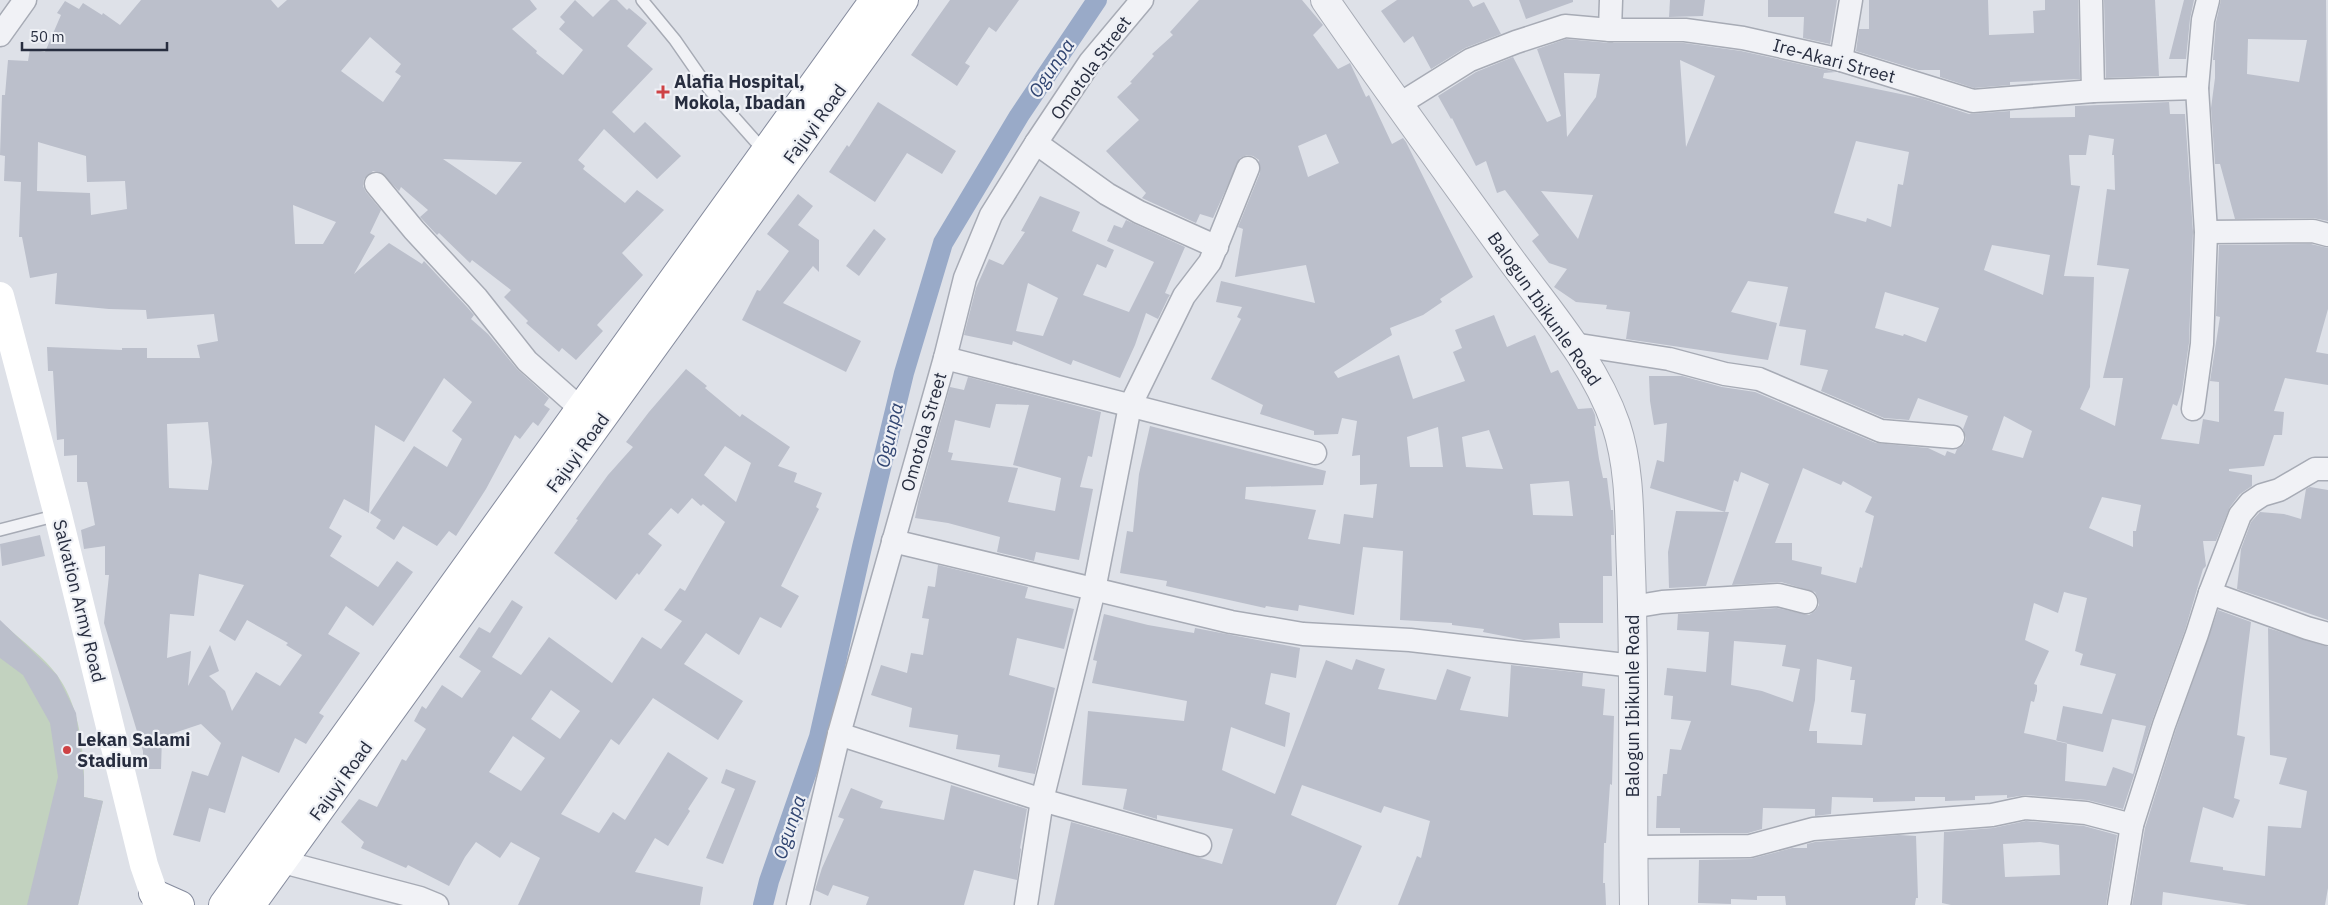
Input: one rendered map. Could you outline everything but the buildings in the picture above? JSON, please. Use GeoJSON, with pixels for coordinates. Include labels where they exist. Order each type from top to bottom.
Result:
{"type":"FeatureCollection","features":[{"type":"Feature","properties":{"kind":"main road","name":"Fajuyi Road"},"geometry":{"type":"LineString","coordinates":[[251,905],[773,161],[874,0]]}},
{"type":"Feature","properties":{"kind":"main road","name":"Fajuyi Road"},"geometry":{"type":"LineString","coordinates":[[221,904],[581,409],[773,161],[904,0]]}},
{"type":"Feature","properties":{"kind":"main road","name":"Salvation Army Road"},"geometry":{"type":"LineString","coordinates":[[0,296],[58,515],[155,899]]}},
{"type":"Feature","properties":{"kind":"main road"},"geometry":{"type":"LineString","coordinates":[[155,899],[180,905]]}},
{"type":"Feature","properties":{"kind":"street"},"geometry":{"type":"LineString","coordinates":[[0,8],[6,0]]}},
{"type":"Feature","properties":{"kind":"street"},"geometry":{"type":"LineString","coordinates":[[0,35],[25,0]]}},
{"type":"Feature","properties":{"kind":"street","name":"Omotola Street"},"geometry":{"type":"LineString","coordinates":[[798,905],[839,734],[945,358],[965,278],[991,215],[1036,143],[1090,62],[1142,0]]}},
{"type":"Feature","properties":{"kind":"street","name":"Balogun Ibikunle Road"},"geometry":{"type":"LineString","coordinates":[[1325,0],[1398,105],[1573,344],[1600,387],[1616,426],[1624,455],[1629,514],[1634,666],[1634,905]]}},
{"type":"Feature","properties":{"kind":"street"},"geometry":{"type":"LineString","coordinates":[[1610,30],[1611,0]]}},
{"type":"Feature","properties":{"kind":"street"},"geometry":{"type":"LineString","coordinates":[[1841,60],[1851,0]]}},
{"type":"Feature","properties":{"kind":"street"},"geometry":{"type":"LineString","coordinates":[[2091,0],[2093,91]]}},
{"type":"Feature","properties":{"kind":"street"},"geometry":{"type":"LineString","coordinates":[[2193,409],[2202,344],[2206,232],[2197,88],[2203,20],[2208,0]]}},
{"type":"Feature","properties":{"kind":"street","name":"Ire-Akari Street"},"geometry":{"type":"LineString","coordinates":[[1398,105],[1470,60],[1565,26],[1610,30],[1685,30],[1743,38],[1841,60],[1973,101],[2093,91],[2197,88]]}},
{"type":"Feature","properties":{"kind":"street"},"geometry":{"type":"LineString","coordinates":[[1036,143],[1107,194],[1139,212],[1217,247]]}},
{"type":"Feature","properties":{"kind":"street"},"geometry":{"type":"LineString","coordinates":[[1026,905],[1042,800],[1094,590],[1130,406],[1184,296],[1210,262],[1248,168]]}},
{"type":"Feature","properties":{"kind":"street"},"geometry":{"type":"LineString","coordinates":[[376,184],[414,230],[478,298],[527,361],[581,409]]}},
{"type":"Feature","properties":{"kind":"street"},"geometry":{"type":"LineString","coordinates":[[2206,232],[2313,232],[2328,235]]}},
{"type":"Feature","properties":{"kind":"street"},"geometry":{"type":"LineString","coordinates":[[1573,344],[1670,359],[1725,374],[1759,379],[1881,430],[1953,437]]}},
{"type":"Feature","properties":{"kind":"street"},"geometry":{"type":"LineString","coordinates":[[945,358],[1315,453]]}},
{"type":"Feature","properties":{"kind":"street"},"geometry":{"type":"LineString","coordinates":[[2118,905],[2132,825],[2210,592],[2240,515],[2250,503],[2262,495],[2279,490],[2315,469],[2328,469]]}},
{"type":"Feature","properties":{"kind":"street"},"geometry":{"type":"LineString","coordinates":[[893,540],[1231,622],[1303,634],[1410,640],[1634,666]]}},
{"type":"Feature","properties":{"kind":"street"},"geometry":{"type":"LineString","coordinates":[[2210,592],[2328,634]]}},
{"type":"Feature","properties":{"kind":"street"},"geometry":{"type":"LineString","coordinates":[[1632,607],[1662,602],[1778,595],[1806,602]]}},
{"type":"Feature","properties":{"kind":"street"},"geometry":{"type":"LineString","coordinates":[[839,734],[1042,800],[1200,845]]}},
{"type":"Feature","properties":{"kind":"street"},"geometry":{"type":"LineString","coordinates":[[1633,847],[1750,846],[1813,829],[1992,815],[2025,808],[2086,813],[2132,825]]}},
{"type":"Feature","properties":{"kind":"street"},"geometry":{"type":"LineString","coordinates":[[283,862],[420,898],[437,905]]}},
{"type":"Feature","properties":{"kind":"lane"},"geometry":{"type":"LineString","coordinates":[[642,0],[675,40],[709,89],[773,161]]}},
{"type":"Feature","properties":{"kind":"lane"},"geometry":{"type":"LineString","coordinates":[[0,530],[58,515]]}},
{"type":"Feature","properties":{"kind":"green space"},"geometry":{"type":"Polygon","coordinates":[[[0,624],[7,627],[46,662],[65,688],[80,733],[84,765],[84,797],[103,801],[78,905],[0,905],[0,624]]]}},
{"type":"Feature","properties":{"kind":"waterway","name":"Ogunpa"},"geometry":{"type":"LineString","coordinates":[[763,905],[769,881],[819,737],[904,373],[943,243],[1019,116],[1097,0]]}},
{"type":"Feature","properties":{"kind":"place","name":"Alafia Hospital, Mokola, Ibadan"},"geometry":{"type":"Point","coordinates":[663,92]}},
{"type":"Feature","properties":{"kind":"place","name":"Lekan Salami Stadium"},"geometry":{"type":"Point","coordinates":[67,750]}}]}
